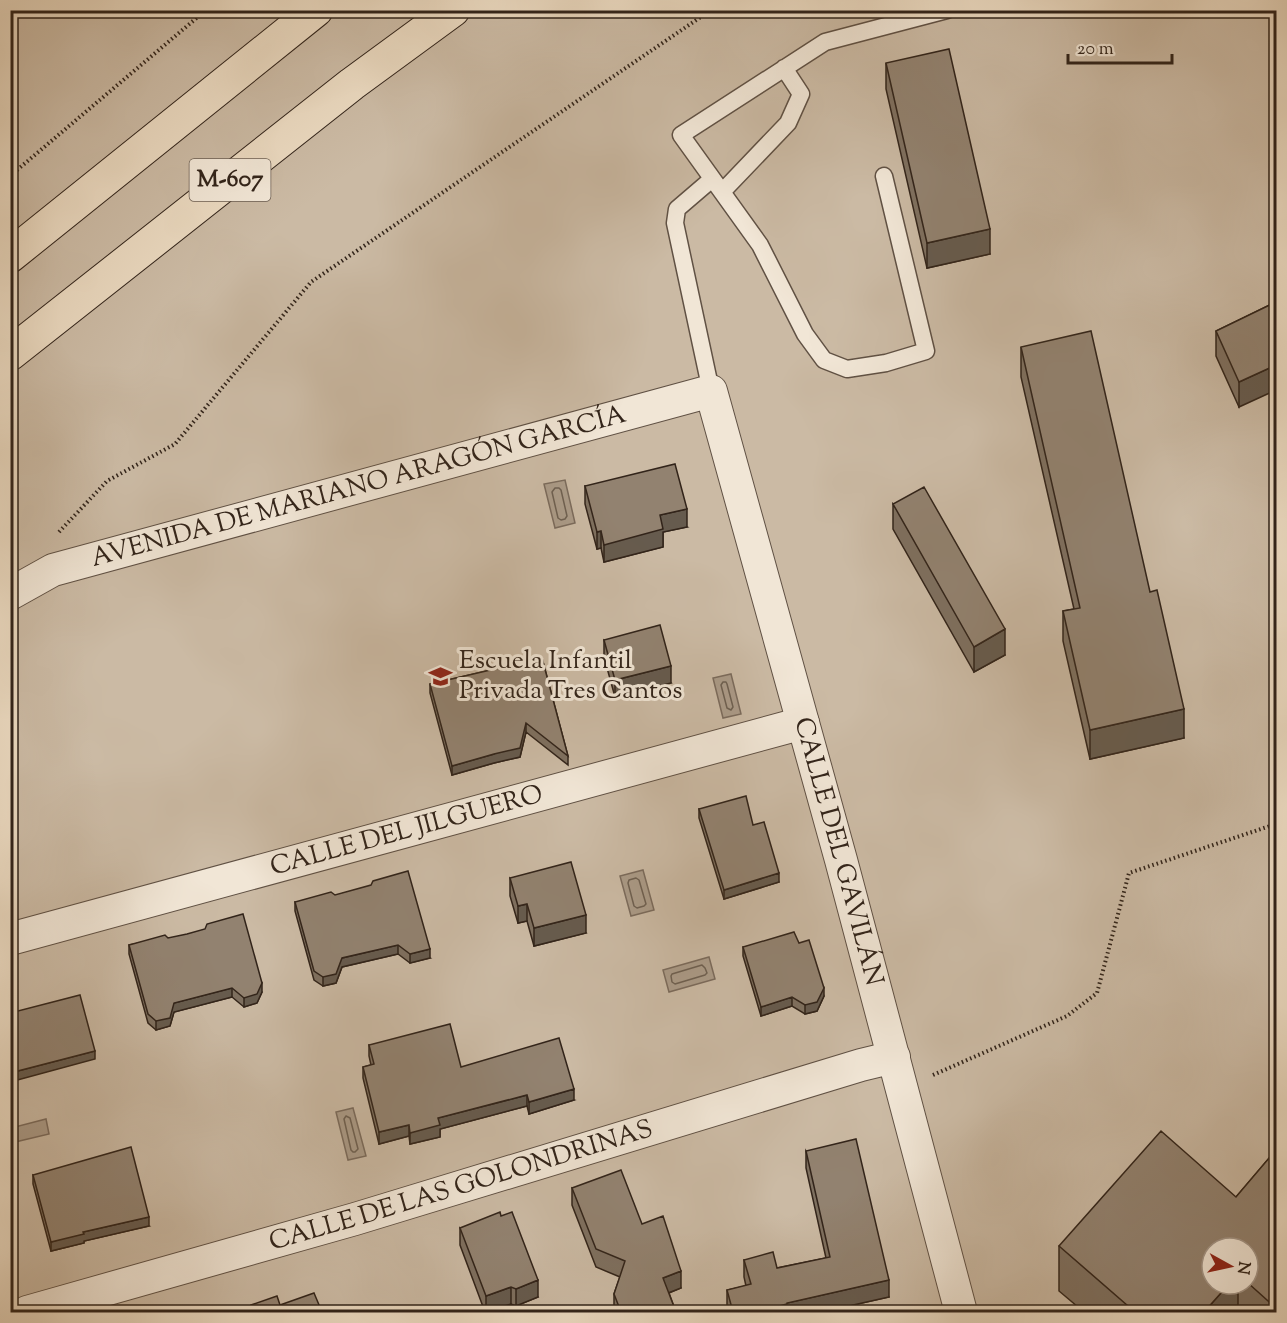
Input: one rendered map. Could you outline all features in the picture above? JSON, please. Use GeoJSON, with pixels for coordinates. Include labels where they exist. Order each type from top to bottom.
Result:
{"type":"FeatureCollection","features":[{"type":"Feature","properties":{"kind":"highway","name":"M-607"},"geometry":{"type":"LineString","coordinates":[[10,256],[316,10]]}},
{"type":"Feature","properties":{"kind":"highway","name":"M-607"},"geometry":{"type":"LineString","coordinates":[[10,354],[352,84],[453,10]]}},
{"type":"Feature","properties":{"kind":"street","name":"AVENIDA DE MARIANO ARAGÓN GARCÍA"},"geometry":{"type":"LineString","coordinates":[[10,594],[52,570],[711,391]]}},
{"type":"Feature","properties":{"kind":"street","name":"CALLE DEL GAVILÁN"},"geometry":{"type":"LineString","coordinates":[[711,391],[894,1057],[961,1312]]}},
{"type":"Feature","properties":{"kind":"street","name":"CALLE DEL JILGUERO"},"geometry":{"type":"LineString","coordinates":[[10,939],[803,723]]}},
{"type":"Feature","properties":{"kind":"street","name":"CALLE DE LAS GOLONDRINAS"},"geometry":{"type":"LineString","coordinates":[[27,1312],[355,1219],[861,1065],[894,1057]]}},
{"type":"Feature","properties":{"kind":"lane"},"geometry":{"type":"LineString","coordinates":[[884,176],[926,351],[886,363],[848,369],[824,360],[805,334],[759,245],[681,135],[825,42],[947,10]]}},
{"type":"Feature","properties":{"kind":"lane"},"geometry":{"type":"LineString","coordinates":[[711,391],[675,223],[677,209],[717,185],[788,123],[801,94],[784,68]]}},
{"type":"Feature","properties":{"kind":"path"},"geometry":{"type":"LineString","coordinates":[[10,176],[206,10]]}},
{"type":"Feature","properties":{"kind":"path"},"geometry":{"type":"LineString","coordinates":[[59,532],[107,481],[175,444],[311,282],[711,10]]}},
{"type":"Feature","properties":{"kind":"path"},"geometry":{"type":"LineString","coordinates":[[902,1088],[1066,1016],[1097,993],[1129,873],[1273,825],[1276,822]]}},
{"type":"Feature","properties":{"kind":"shaded area"},"geometry":{"type":"Polygon","coordinates":[[[10,11],[1276,11],[1276,1312],[11,1312],[10,11]]]}},
{"type":"Feature","properties":{"kind":"water"},"geometry":{"type":"Polygon","coordinates":[[[565,480],[575,523],[555,528],[544,484],[565,480]]]}},
{"type":"Feature","properties":{"kind":"water"},"geometry":{"type":"Polygon","coordinates":[[[731,674],[741,714],[723,718],[713,678],[731,674]]]}},
{"type":"Feature","properties":{"kind":"water"},"geometry":{"type":"Polygon","coordinates":[[[643,870],[654,910],[631,916],[620,876],[643,870]]]}},
{"type":"Feature","properties":{"kind":"water"},"geometry":{"type":"Polygon","coordinates":[[[709,957],[715,979],[669,992],[663,970],[709,957]]]}},
{"type":"Feature","properties":{"kind":"water"},"geometry":{"type":"Polygon","coordinates":[[[353,1108],[366,1156],[348,1160],[336,1112],[353,1108]]]}},
{"type":"Feature","properties":{"kind":"water"},"geometry":{"type":"Polygon","coordinates":[[[46,1119],[49,1134],[11,1143],[11,1128],[46,1119]]]}},
{"type":"Feature","properties":{"kind":"building"},"geometry":{"type":"Polygon","coordinates":[[[949,49],[990,229],[927,243],[886,63],[949,49]]]}},
{"type":"Feature","properties":{"kind":"building"},"geometry":{"type":"Polygon","coordinates":[[[1276,302],[1276,365],[1239,382],[1216,331],[1276,302]]]}},
{"type":"Feature","properties":{"kind":"building"},"geometry":{"type":"Polygon","coordinates":[[[1091,331],[1150,592],[1157,590],[1184,709],[1090,730],[1063,611],[1080,608],[1021,347],[1091,331]]]}},
{"type":"Feature","properties":{"kind":"building"},"geometry":{"type":"Polygon","coordinates":[[[675,464],[687,509],[660,515],[663,529],[604,545],[601,531],[597,532],[585,486],[675,464]]]}},
{"type":"Feature","properties":{"kind":"building"},"geometry":{"type":"Polygon","coordinates":[[[924,487],[1005,629],[974,647],[893,504],[924,487]]]}},
{"type":"Feature","properties":{"kind":"building"},"geometry":{"type":"Polygon","coordinates":[[[660,625],[671,666],[615,680],[604,640],[660,625]]]}},
{"type":"Feature","properties":{"kind":"building"},"geometry":{"type":"Polygon","coordinates":[[[542,658],[568,756],[526,723],[520,748],[452,766],[430,684],[542,658]]]}},
{"type":"Feature","properties":{"kind":"building"},"geometry":{"type":"Polygon","coordinates":[[[746,796],[753,825],[764,822],[779,873],[724,890],[699,809],[746,796]]]}},
{"type":"Feature","properties":{"kind":"building"},"geometry":{"type":"Polygon","coordinates":[[[571,862],[586,915],[534,928],[527,904],[518,906],[510,878],[571,862]]]}},
{"type":"Feature","properties":{"kind":"building"},"geometry":{"type":"Polygon","coordinates":[[[408,871],[430,949],[410,954],[398,945],[342,958],[336,974],[323,977],[314,971],[295,902],[331,892],[335,895],[408,871]]]}},
{"type":"Feature","properties":{"kind":"building"},"geometry":{"type":"Polygon","coordinates":[[[1273,907],[1276,907],[1276,967],[1273,907]]]}},
{"type":"Feature","properties":{"kind":"building"},"geometry":{"type":"Polygon","coordinates":[[[243,914],[262,983],[257,994],[244,998],[232,988],[174,1003],[170,1018],[156,1021],[148,1014],[129,945],[165,935],[168,938],[187,934],[205,929],[207,924],[243,914]]]}},
{"type":"Feature","properties":{"kind":"building"},"geometry":{"type":"Polygon","coordinates":[[[794,932],[799,943],[809,940],[824,988],[817,1002],[805,1005],[792,997],[761,1007],[743,947],[794,932]]]}},
{"type":"Feature","properties":{"kind":"building"},"geometry":{"type":"Polygon","coordinates":[[[80,995],[95,1051],[10,1073],[10,1013],[80,995]]]}},
{"type":"Feature","properties":{"kind":"building"},"geometry":{"type":"Polygon","coordinates":[[[450,1024],[461,1067],[559,1038],[574,1089],[529,1102],[527,1095],[438,1118],[440,1125],[410,1133],[409,1125],[379,1132],[363,1067],[374,1064],[369,1045],[450,1024]]]}},
{"type":"Feature","properties":{"kind":"building"},"geometry":{"type":"Polygon","coordinates":[[[1161,1131],[1236,1197],[1276,1150],[1276,1308],[1260,1294],[1260,1236],[1200,1236],[1200,1296],[1218,1296],[1204,1312],[1135,1312],[1059,1246],[1161,1131]]]}},
{"type":"Feature","properties":{"kind":"building"},"geometry":{"type":"Polygon","coordinates":[[[856,1139],[889,1280],[756,1312],[733,1312],[727,1290],[751,1284],[744,1260],[773,1252],[777,1268],[830,1257],[806,1151],[856,1139]]]}},
{"type":"Feature","properties":{"kind":"building"},"geometry":{"type":"Polygon","coordinates":[[[131,1147],[149,1217],[51,1242],[33,1175],[131,1147]]]}},
{"type":"Feature","properties":{"kind":"building"},"geometry":{"type":"Polygon","coordinates":[[[621,1170],[642,1224],[663,1216],[681,1271],[663,1278],[676,1312],[621,1312],[614,1294],[625,1261],[596,1249],[572,1188],[621,1170]]]}},
{"type":"Feature","properties":{"kind":"building"},"geometry":{"type":"Polygon","coordinates":[[[500,1212],[501,1216],[512,1212],[538,1280],[516,1289],[511,1287],[486,1296],[460,1228],[500,1212]]]}},
{"type":"Feature","properties":{"kind":"building"},"geometry":{"type":"Polygon","coordinates":[[[314,1293],[322,1312],[254,1312],[251,1305],[277,1296],[280,1305],[314,1293]]]}},
{"type":"Feature","properties":{"kind":"place","name":"Escuela Infantil Privada Tres Cantos"},"geometry":{"type":"Point","coordinates":[441,676]}}]}
